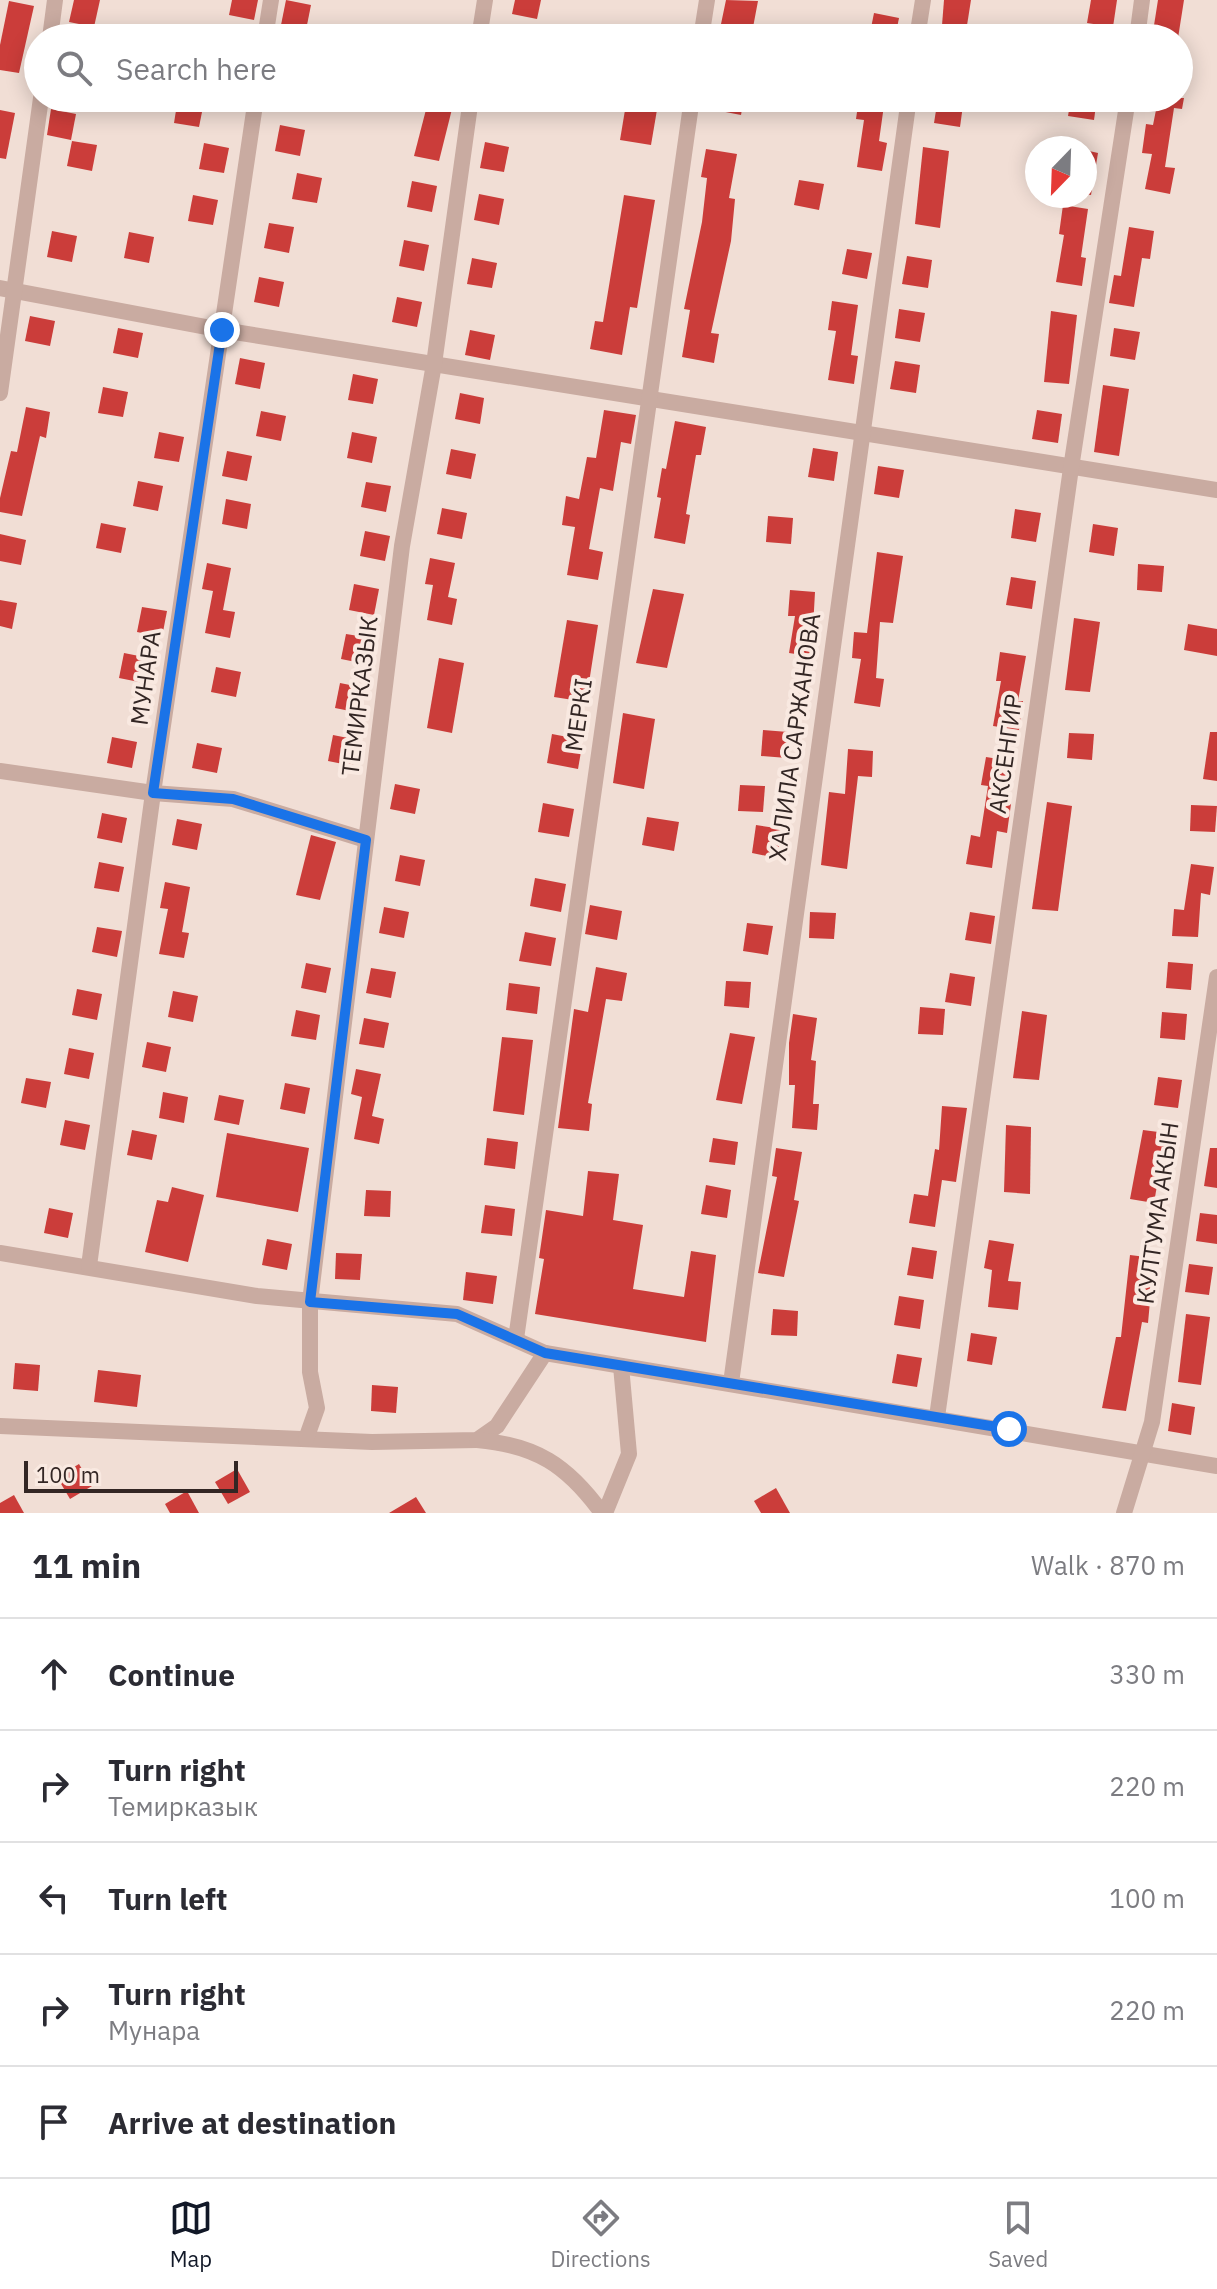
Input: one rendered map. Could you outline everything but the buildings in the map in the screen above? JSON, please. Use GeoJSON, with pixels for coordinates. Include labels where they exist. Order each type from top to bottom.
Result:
{"type":"FeatureCollection","features":[{"type":"Feature","properties":{"kind":"street"},"geometry":{"type":"LineString","coordinates":[[52,24],[55,0]]}},
{"type":"Feature","properties":{"kind":"street"},"geometry":{"type":"LineString","coordinates":[[267,24],[271,0]]}},
{"type":"Feature","properties":{"kind":"street"},"geometry":{"type":"LineString","coordinates":[[481,24],[485,0]]}},
{"type":"Feature","properties":{"kind":"street"},"geometry":{"type":"LineString","coordinates":[[703,24],[707,0]]}},
{"type":"Feature","properties":{"kind":"street"},"geometry":{"type":"LineString","coordinates":[[919,24],[923,0]]}},
{"type":"Feature","properties":{"kind":"street"},"geometry":{"type":"LineString","coordinates":[[1139,24],[1142,0]]}},
{"type":"Feature","properties":{"kind":"street"},"geometry":{"type":"LineString","coordinates":[[0,393],[7,289],[39,112]]}},
{"type":"Feature","properties":{"kind":"street","name":"МУНАРА"},"geometry":{"type":"LineString","coordinates":[[89,1266],[153,793],[254,112]]}},
{"type":"Feature","properties":{"kind":"street","name":"ТЕМИРКАЗЫК"},"geometry":{"type":"LineString","coordinates":[[306,1439],[317,1408],[310,1372],[310,1302],[402,546],[434,364],[469,112]]}},
{"type":"Feature","properties":{"kind":"street","name":"МЕРКІ"},"geometry":{"type":"LineString","coordinates":[[516,1339],[690,112]]}},
{"type":"Feature","properties":{"kind":"street","name":"ХАЛИЛА САРЖАНОВА"},"geometry":{"type":"LineString","coordinates":[[731,1383],[907,112]]}},
{"type":"Feature","properties":{"kind":"street","name":"АКСЕНГИР"},"geometry":{"type":"LineString","coordinates":[[937,1417],[1071,468],[1126,112]]}},
{"type":"Feature","properties":{"kind":"street"},"geometry":{"type":"LineString","coordinates":[[7,289],[222,330],[1217,490]]}},
{"type":"Feature","properties":{"kind":"street"},"geometry":{"type":"LineString","coordinates":[[0,771],[153,793],[233,799],[366,840]]}},
{"type":"Feature","properties":{"kind":"street","name":"КУЛТУМА АКЫН"},"geometry":{"type":"LineString","coordinates":[[1124,1513],[1152,1422],[1217,977]]}},
{"type":"Feature","properties":{"kind":"street"},"geometry":{"type":"LineString","coordinates":[[0,1253],[310,1302],[457,1314],[545,1353],[1217,1466]]}},
{"type":"Feature","properties":{"kind":"street"},"geometry":{"type":"LineString","coordinates":[[477,1440],[497,1426],[545,1353]]}},
{"type":"Feature","properties":{"kind":"street"},"geometry":{"type":"LineString","coordinates":[[0,1426],[306,1439],[509,1443],[535,1452],[583,1486],[604,1513],[629,1454],[621,1366]]}},
{"type":"Feature","properties":{"kind":"route"},"geometry":{"type":"LineString","coordinates":[[222,330],[153,793],[233,799],[366,840],[310,1302],[457,1314],[545,1353],[1009,1429]]}}]}
